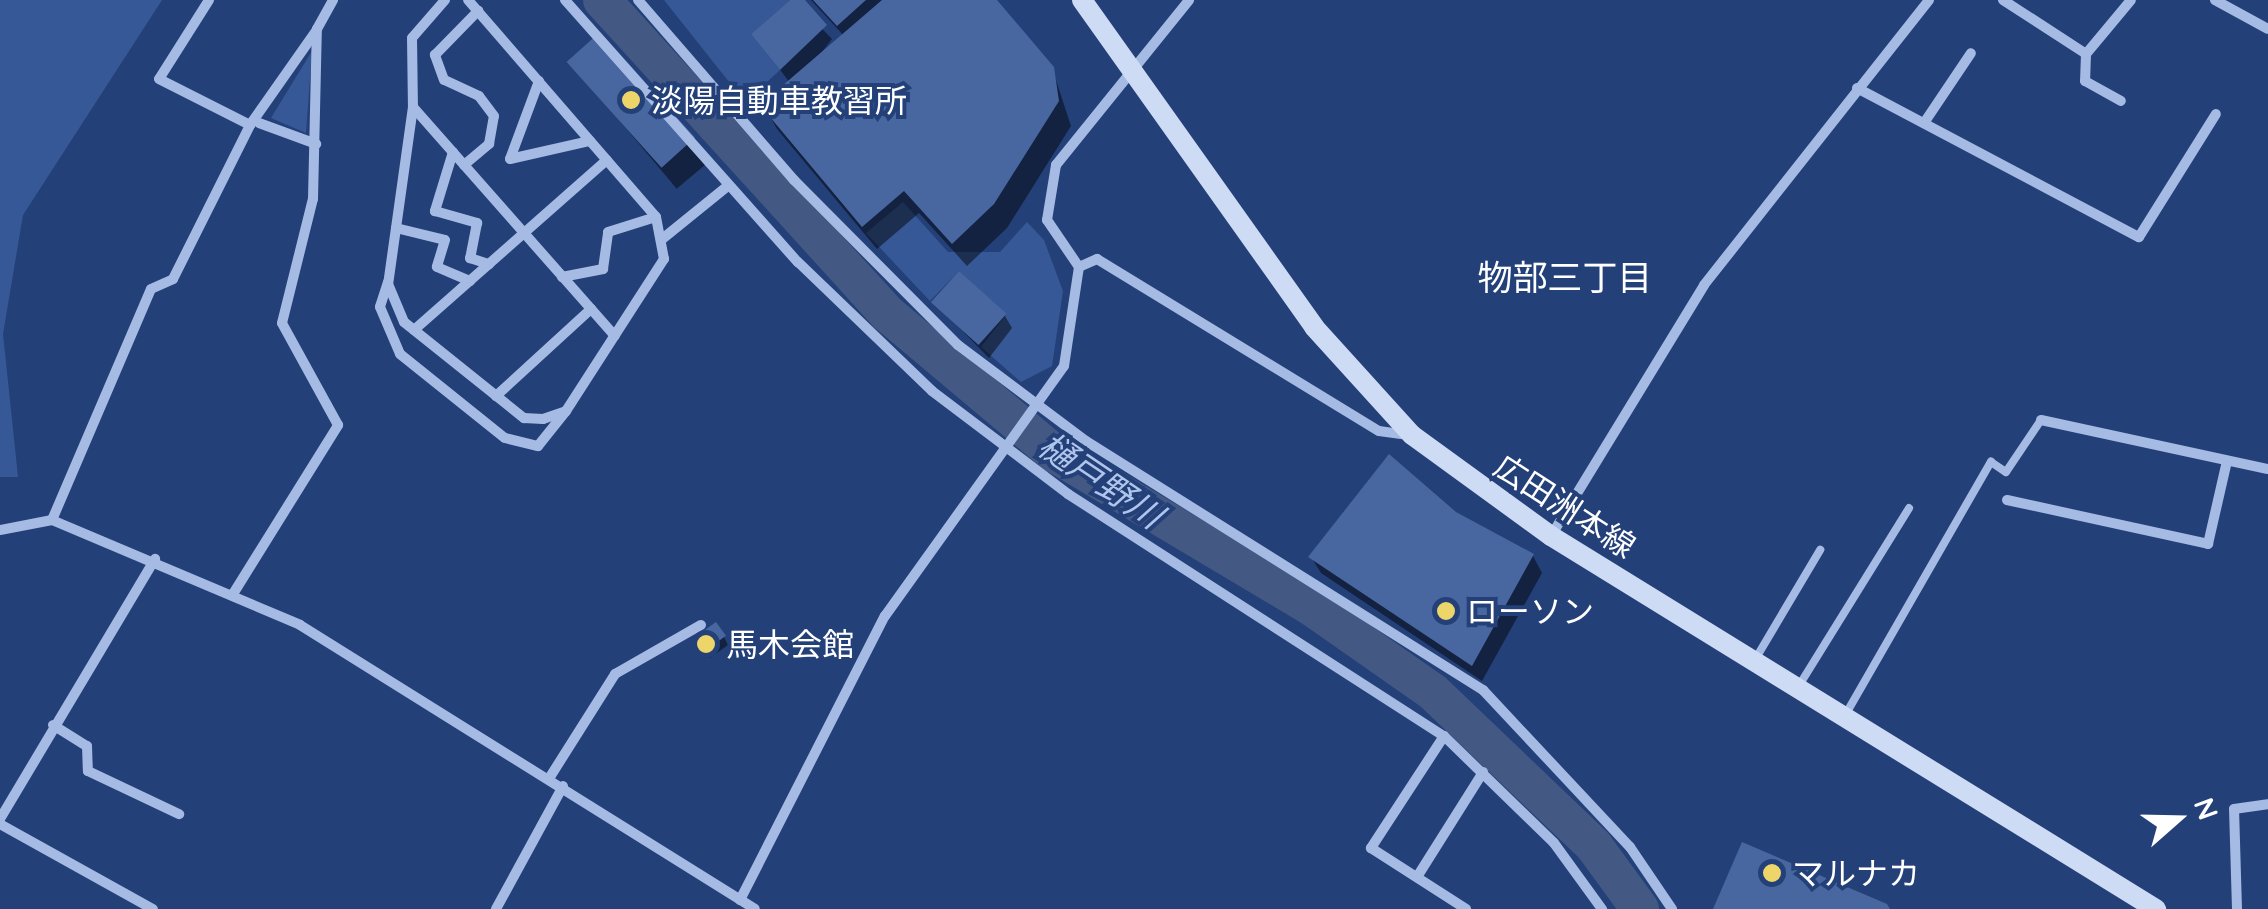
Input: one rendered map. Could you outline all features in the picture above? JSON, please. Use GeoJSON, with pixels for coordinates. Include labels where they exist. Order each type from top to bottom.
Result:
{"type":"FeatureCollection","features":[{"type":"Feature","properties":{"kind":"main road","name":"広田洲本線"},"geometry":{"type":"LineString","coordinates":[[1082,0],[1314,327],[1412,436],[1551,536],[1847,712],[2156,909]]}},
{"type":"Feature","properties":{"kind":"street"},"geometry":{"type":"LineString","coordinates":[[209,0],[159,79],[255,124],[316,144]]}},
{"type":"Feature","properties":{"kind":"street"},"geometry":{"type":"LineString","coordinates":[[52,520],[151,289],[173,279],[255,124],[334,0]]}},
{"type":"Feature","properties":{"kind":"street"},"geometry":{"type":"LineString","coordinates":[[444,0],[412,38],[413,107],[388,280],[380,307],[400,354],[505,438],[538,446],[566,411],[664,259],[656,217],[468,0]]}},
{"type":"Feature","properties":{"kind":"street"},"geometry":{"type":"LineString","coordinates":[[565,0],[852,318],[1002,450],[1444,736],[1483,772],[1602,909]]}},
{"type":"Feature","properties":{"kind":"street"},"geometry":{"type":"LineString","coordinates":[[638,0],[908,298],[1036,402],[1484,690],[1630,847],[1672,909]]}},
{"type":"Feature","properties":{"kind":"street"},"geometry":{"type":"LineString","coordinates":[[740,900],[884,616],[1064,366],[1079,267],[1046,220],[1056,165],[1189,0]]}},
{"type":"Feature","properties":{"kind":"street"},"geometry":{"type":"LineString","coordinates":[[1551,536],[1704,285],[1929,0]]}},
{"type":"Feature","properties":{"kind":"street"},"geometry":{"type":"LineString","coordinates":[[2003,0],[2086,54]]}},
{"type":"Feature","properties":{"kind":"street"},"geometry":{"type":"LineString","coordinates":[[2122,101],[2085,81],[2086,54],[2131,0]]}},
{"type":"Feature","properties":{"kind":"street"},"geometry":{"type":"LineString","coordinates":[[2216,0],[2268,30]]}},
{"type":"Feature","properties":{"kind":"street"},"geometry":{"type":"LineString","coordinates":[[464,165],[489,144],[494,116],[479,96],[444,80],[434,55],[478,11]]}},
{"type":"Feature","properties":{"kind":"street"},"geometry":{"type":"LineString","coordinates":[[233,594],[338,425],[282,324],[309,231],[316,144],[317,29]]}},
{"type":"Feature","properties":{"kind":"street"},"geometry":{"type":"LineString","coordinates":[[1924,124],[1972,53]]}},
{"type":"Feature","properties":{"kind":"street"},"geometry":{"type":"LineString","coordinates":[[539,81],[510,159],[590,141]]}},
{"type":"Feature","properties":{"kind":"street"},"geometry":{"type":"LineString","coordinates":[[1857,88],[2139,237],[2216,114]]}},
{"type":"Feature","properties":{"kind":"street"},"geometry":{"type":"LineString","coordinates":[[413,107],[614,336]]}},
{"type":"Feature","properties":{"kind":"street"},"geometry":{"type":"LineString","coordinates":[[452,152],[436,211],[477,223],[470,258],[489,264]]}},
{"type":"Feature","properties":{"kind":"street"},"geometry":{"type":"LineString","coordinates":[[414,330],[607,160]]}},
{"type":"Feature","properties":{"kind":"street"},"geometry":{"type":"LineString","coordinates":[[660,240],[729,185]]}},
{"type":"Feature","properties":{"kind":"street"},"geometry":{"type":"LineString","coordinates":[[562,277],[603,269],[608,232],[656,217]]}},
{"type":"Feature","properties":{"kind":"street"},"geometry":{"type":"LineString","coordinates":[[396,228],[446,240],[436,267],[470,280]]}},
{"type":"Feature","properties":{"kind":"street"},"geometry":{"type":"LineString","coordinates":[[1079,267],[1096,259],[1379,431],[1412,436]]}},
{"type":"Feature","properties":{"kind":"street"},"geometry":{"type":"LineString","coordinates":[[388,280],[414,330],[524,418],[566,411]]}},
{"type":"Feature","properties":{"kind":"street"},"geometry":{"type":"LineString","coordinates":[[496,396],[591,309]]}},
{"type":"Feature","properties":{"kind":"street"},"geometry":{"type":"LineString","coordinates":[[2041,420],[2268,470]]}},
{"type":"Feature","properties":{"kind":"street"},"geometry":{"type":"LineString","coordinates":[[2007,500],[2208,544],[2227,461]]}},
{"type":"Feature","properties":{"kind":"street"},"geometry":{"type":"LineString","coordinates":[[0,530],[52,520],[233,594],[550,777],[755,909]]}},
{"type":"Feature","properties":{"kind":"street"},"geometry":{"type":"LineString","coordinates":[[153,909],[0,821],[155,559]]}},
{"type":"Feature","properties":{"kind":"street"},"geometry":{"type":"LineString","coordinates":[[550,777],[615,674],[701,625]]}},
{"type":"Feature","properties":{"kind":"street"},"geometry":{"type":"LineString","coordinates":[[53,726],[87,746],[88,770],[180,814]]}},
{"type":"Feature","properties":{"kind":"street"},"geometry":{"type":"LineString","coordinates":[[1444,736],[1371,848],[1466,909]]}},
{"type":"Feature","properties":{"kind":"street"},"geometry":{"type":"LineString","coordinates":[[1416,877],[1483,772]]}},
{"type":"Feature","properties":{"kind":"street"},"geometry":{"type":"LineString","coordinates":[[496,909],[563,786]]}},
{"type":"Feature","properties":{"kind":"street"},"geometry":{"type":"LineString","coordinates":[[2237,909],[2234,809],[2268,804]]}},
{"type":"Feature","properties":{"kind":"lane"},"geometry":{"type":"LineString","coordinates":[[1847,712],[1992,462],[2006,472],[2041,420]]}},
{"type":"Feature","properties":{"kind":"lane"},"geometry":{"type":"LineString","coordinates":[[1800,684],[1910,508]]}},
{"type":"Feature","properties":{"kind":"lane"},"geometry":{"type":"LineString","coordinates":[[1756,658],[1820,550]]}},
{"type":"Feature","properties":{"kind":"shaded area"},"geometry":{"type":"Polygon","coordinates":[[[0,0],[162,0],[23,215],[3,334],[18,477],[0,477],[0,0]]]}},
{"type":"Feature","properties":{"kind":"shaded area"},"geometry":{"type":"Polygon","coordinates":[[[664,0],[790,0],[751,34],[780,70],[745,102],[664,0]]]}},
{"type":"Feature","properties":{"kind":"shaded area"},"geometry":{"type":"Polygon","coordinates":[[[312,51],[306,133],[271,118],[312,51]]]}},
{"type":"Feature","properties":{"kind":"shaded area"},"geometry":{"type":"Polygon","coordinates":[[[903,202],[948,252],[1000,252],[1027,222],[1044,240],[1063,291],[1052,366],[1021,382],[981,347],[1006,315],[959,271],[930,301],[866,233],[903,202]]]}},
{"type":"Feature","properties":{"kind":"building"},"geometry":{"type":"Polygon","coordinates":[[[790,0],[805,0],[827,25],[780,70],[751,34],[790,0]]]}},
{"type":"Feature","properties":{"kind":"building"},"geometry":{"type":"Polygon","coordinates":[[[813,0],[866,0],[837,26],[813,0]]]}},
{"type":"Feature","properties":{"kind":"building"},"geometry":{"type":"Polygon","coordinates":[[[882,0],[997,0],[1054,67],[1059,101],[994,204],[952,244],[904,191],[862,227],[760,105],[882,0]]]}},
{"type":"Feature","properties":{"kind":"building","name":"淡陽自動車教習所"},"geometry":{"type":"Polygon","coordinates":[[[600,32],[695,138],[662,168],[567,62],[600,32]]]}},
{"type":"Feature","properties":{"kind":"building"},"geometry":{"type":"Polygon","coordinates":[[[959,271],[1007,314],[978,345],[931,302],[959,271]]]}},
{"type":"Feature","properties":{"kind":"building","name":"ローソン"},"geometry":{"type":"Polygon","coordinates":[[[1389,454],[1456,512],[1534,554],[1472,666],[1308,557],[1389,454]]]}},
{"type":"Feature","properties":{"kind":"building","name":"馬木会館"},"geometry":{"type":"Polygon","coordinates":[[[716,622],[726,636],[704,652],[694,638],[716,622]]]}},
{"type":"Feature","properties":{"kind":"building","name":"マルナカ"},"geometry":{"type":"Polygon","coordinates":[[[1742,842],[1887,904],[1890,909],[1713,909],[1742,842]]]}},
{"type":"Feature","properties":{"kind":"waterway","name":"樋戸野川"},"geometry":{"type":"LineString","coordinates":[[602,0],[888,314],[1055,454],[1313,608],[1433,692],[1594,846],[1640,909]]}},
{"type":"Feature","properties":{"kind":"place","name":"淡陽自動車教習所"},"geometry":{"type":"Point","coordinates":[631,100]}},
{"type":"Feature","properties":{"kind":"place","name":"ローソン"},"geometry":{"type":"Point","coordinates":[1446,611]}},
{"type":"Feature","properties":{"kind":"place","name":"馬木会館"},"geometry":{"type":"Point","coordinates":[706,644]}},
{"type":"Feature","properties":{"kind":"place","name":"マルナカ"},"geometry":{"type":"Point","coordinates":[1772,873]}},
{"type":"Feature","properties":{"kind":"district","name":"物部三丁目"},"geometry":{"type":"Point","coordinates":[1565,277]}}]}
